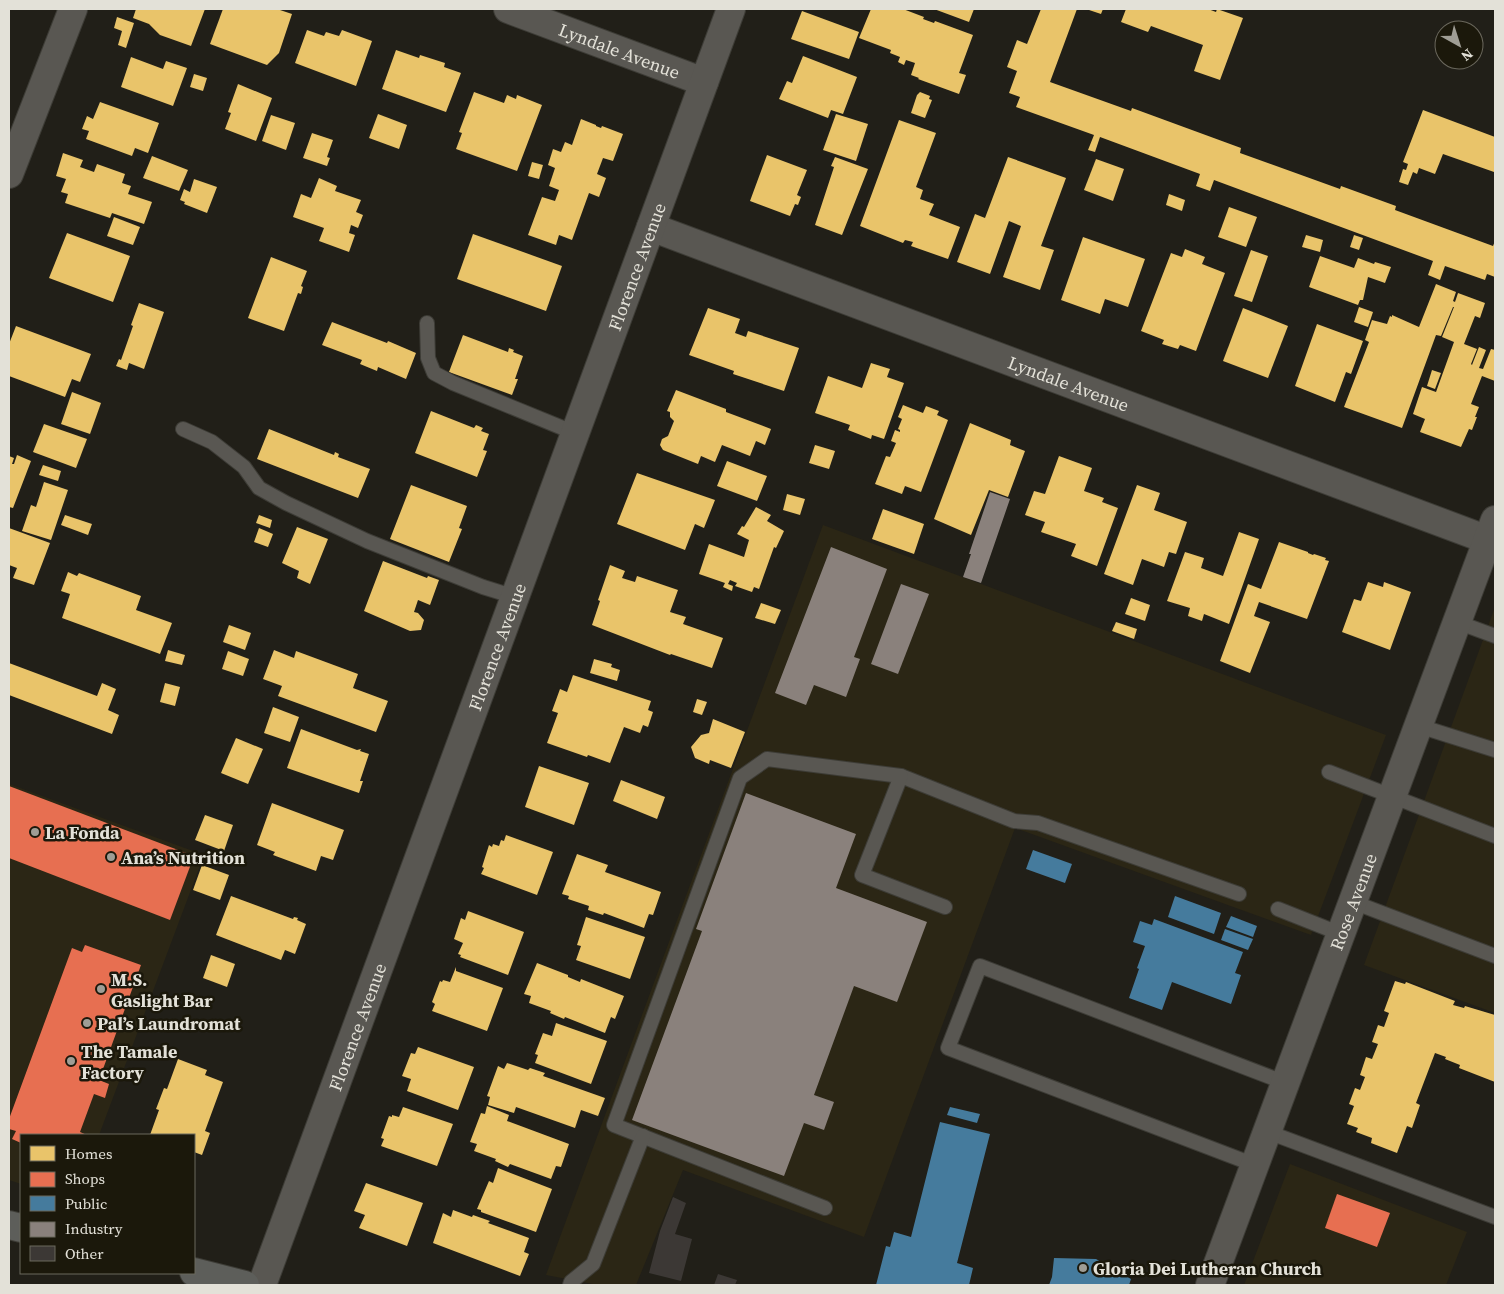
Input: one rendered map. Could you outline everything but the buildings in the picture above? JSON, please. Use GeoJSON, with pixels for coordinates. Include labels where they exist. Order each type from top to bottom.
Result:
{"type":"FeatureCollection","features":[{"type":"Feature","properties":{"kind":"main road"},"geometry":{"type":"LineString","coordinates":[[195,1272],[245,1285]]}},
{"type":"Feature","properties":{"kind":"street"},"geometry":{"type":"LineString","coordinates":[[9,174],[73,9]]}},
{"type":"Feature","properties":{"kind":"street","name":"Lyndale Avenue"},"geometry":{"type":"LineString","coordinates":[[508,9],[704,82]]}},
{"type":"Feature","properties":{"kind":"street","name":"Florence Avenue"},"geometry":{"type":"LineString","coordinates":[[262,1285],[731,9]]}},
{"type":"Feature","properties":{"kind":"street","name":"Lyndale Avenue"},"geometry":{"type":"LineString","coordinates":[[651,227],[1491,530]]}},
{"type":"Feature","properties":{"kind":"street","name":"Rose Avenue"},"geometry":{"type":"LineString","coordinates":[[1210,1285],[1491,530]]}},
{"type":"Feature","properties":{"kind":"lane"},"geometry":{"type":"LineString","coordinates":[[427,323],[428,358],[434,373],[453,383],[575,432]]}},
{"type":"Feature","properties":{"kind":"lane"},"geometry":{"type":"LineString","coordinates":[[183,429],[212,442],[244,467],[260,488],[286,503],[367,541],[482,587],[515,597]]}},
{"type":"Feature","properties":{"kind":"lane"},"geometry":{"type":"LineString","coordinates":[[1457,622],[1495,636]]}},
{"type":"Feature","properties":{"kind":"lane"},"geometry":{"type":"LineString","coordinates":[[1419,726],[1495,750]]}},
{"type":"Feature","properties":{"kind":"lane"},"geometry":{"type":"LineString","coordinates":[[825,1208],[614,1125],[740,778],[767,759],[901,776],[1014,821],[1038,823],[1238,894]]}},
{"type":"Feature","properties":{"kind":"lane"},"geometry":{"type":"LineString","coordinates":[[1330,772],[1392,798],[1495,836]]}},
{"type":"Feature","properties":{"kind":"lane"},"geometry":{"type":"LineString","coordinates":[[901,776],[862,874],[945,907]]}},
{"type":"Feature","properties":{"kind":"lane"},"geometry":{"type":"LineString","coordinates":[[1353,902],[1495,956]]}},
{"type":"Feature","properties":{"kind":"lane"},"geometry":{"type":"LineString","coordinates":[[1278,909],[1341,934]]}},
{"type":"Feature","properties":{"kind":"lane"},"geometry":{"type":"LineString","coordinates":[[1255,1165],[948,1048],[980,966],[1286,1083]]}},
{"type":"Feature","properties":{"kind":"lane"},"geometry":{"type":"LineString","coordinates":[[1268,1132],[1495,1217]]}},
{"type":"Feature","properties":{"kind":"lane"},"geometry":{"type":"LineString","coordinates":[[570,1285],[571,1282],[593,1264],[643,1136]]}},
{"type":"Feature","properties":{"kind":"shaded area"},"geometry":{"type":"Polygon","coordinates":[[[823,525],[1386,735],[1311,935],[1015,828],[864,1237],[683,1170],[636,1285],[598,1285],[546,1275],[823,525]]]}},
{"type":"Feature","properties":{"kind":"shaded area"},"geometry":{"type":"Polygon","coordinates":[[[1495,607],[1495,1013],[1364,965],[1495,607]]]}},
{"type":"Feature","properties":{"kind":"shaded area"},"geometry":{"type":"Polygon","coordinates":[[[9,784],[204,855],[99,1134],[20,1134],[20,1184],[9,1180],[9,784]]]}},
{"type":"Feature","properties":{"kind":"shaded area"},"geometry":{"type":"Polygon","coordinates":[[[1290,1164],[1467,1232],[1446,1285],[1244,1285],[1290,1164]]]}},
{"type":"Feature","properties":{"kind":"place","name":"La Fonda"},"geometry":{"type":"Point","coordinates":[35,832]}},
{"type":"Feature","properties":{"kind":"place","name":"Ana’s Nutrition"},"geometry":{"type":"Point","coordinates":[111,857]}},
{"type":"Feature","properties":{"kind":"place","name":"M.S. Gaslight Bar"},"geometry":{"type":"Point","coordinates":[101,989]}},
{"type":"Feature","properties":{"kind":"place","name":"Pal’s Laundromat"},"geometry":{"type":"Point","coordinates":[87,1023]}},
{"type":"Feature","properties":{"kind":"place","name":"The Tamale Factory"},"geometry":{"type":"Point","coordinates":[71,1061]}},
{"type":"Feature","properties":{"kind":"place","name":"Gloria Dei Lutheran Church"},"geometry":{"type":"Point","coordinates":[1083,1268]}}]}
